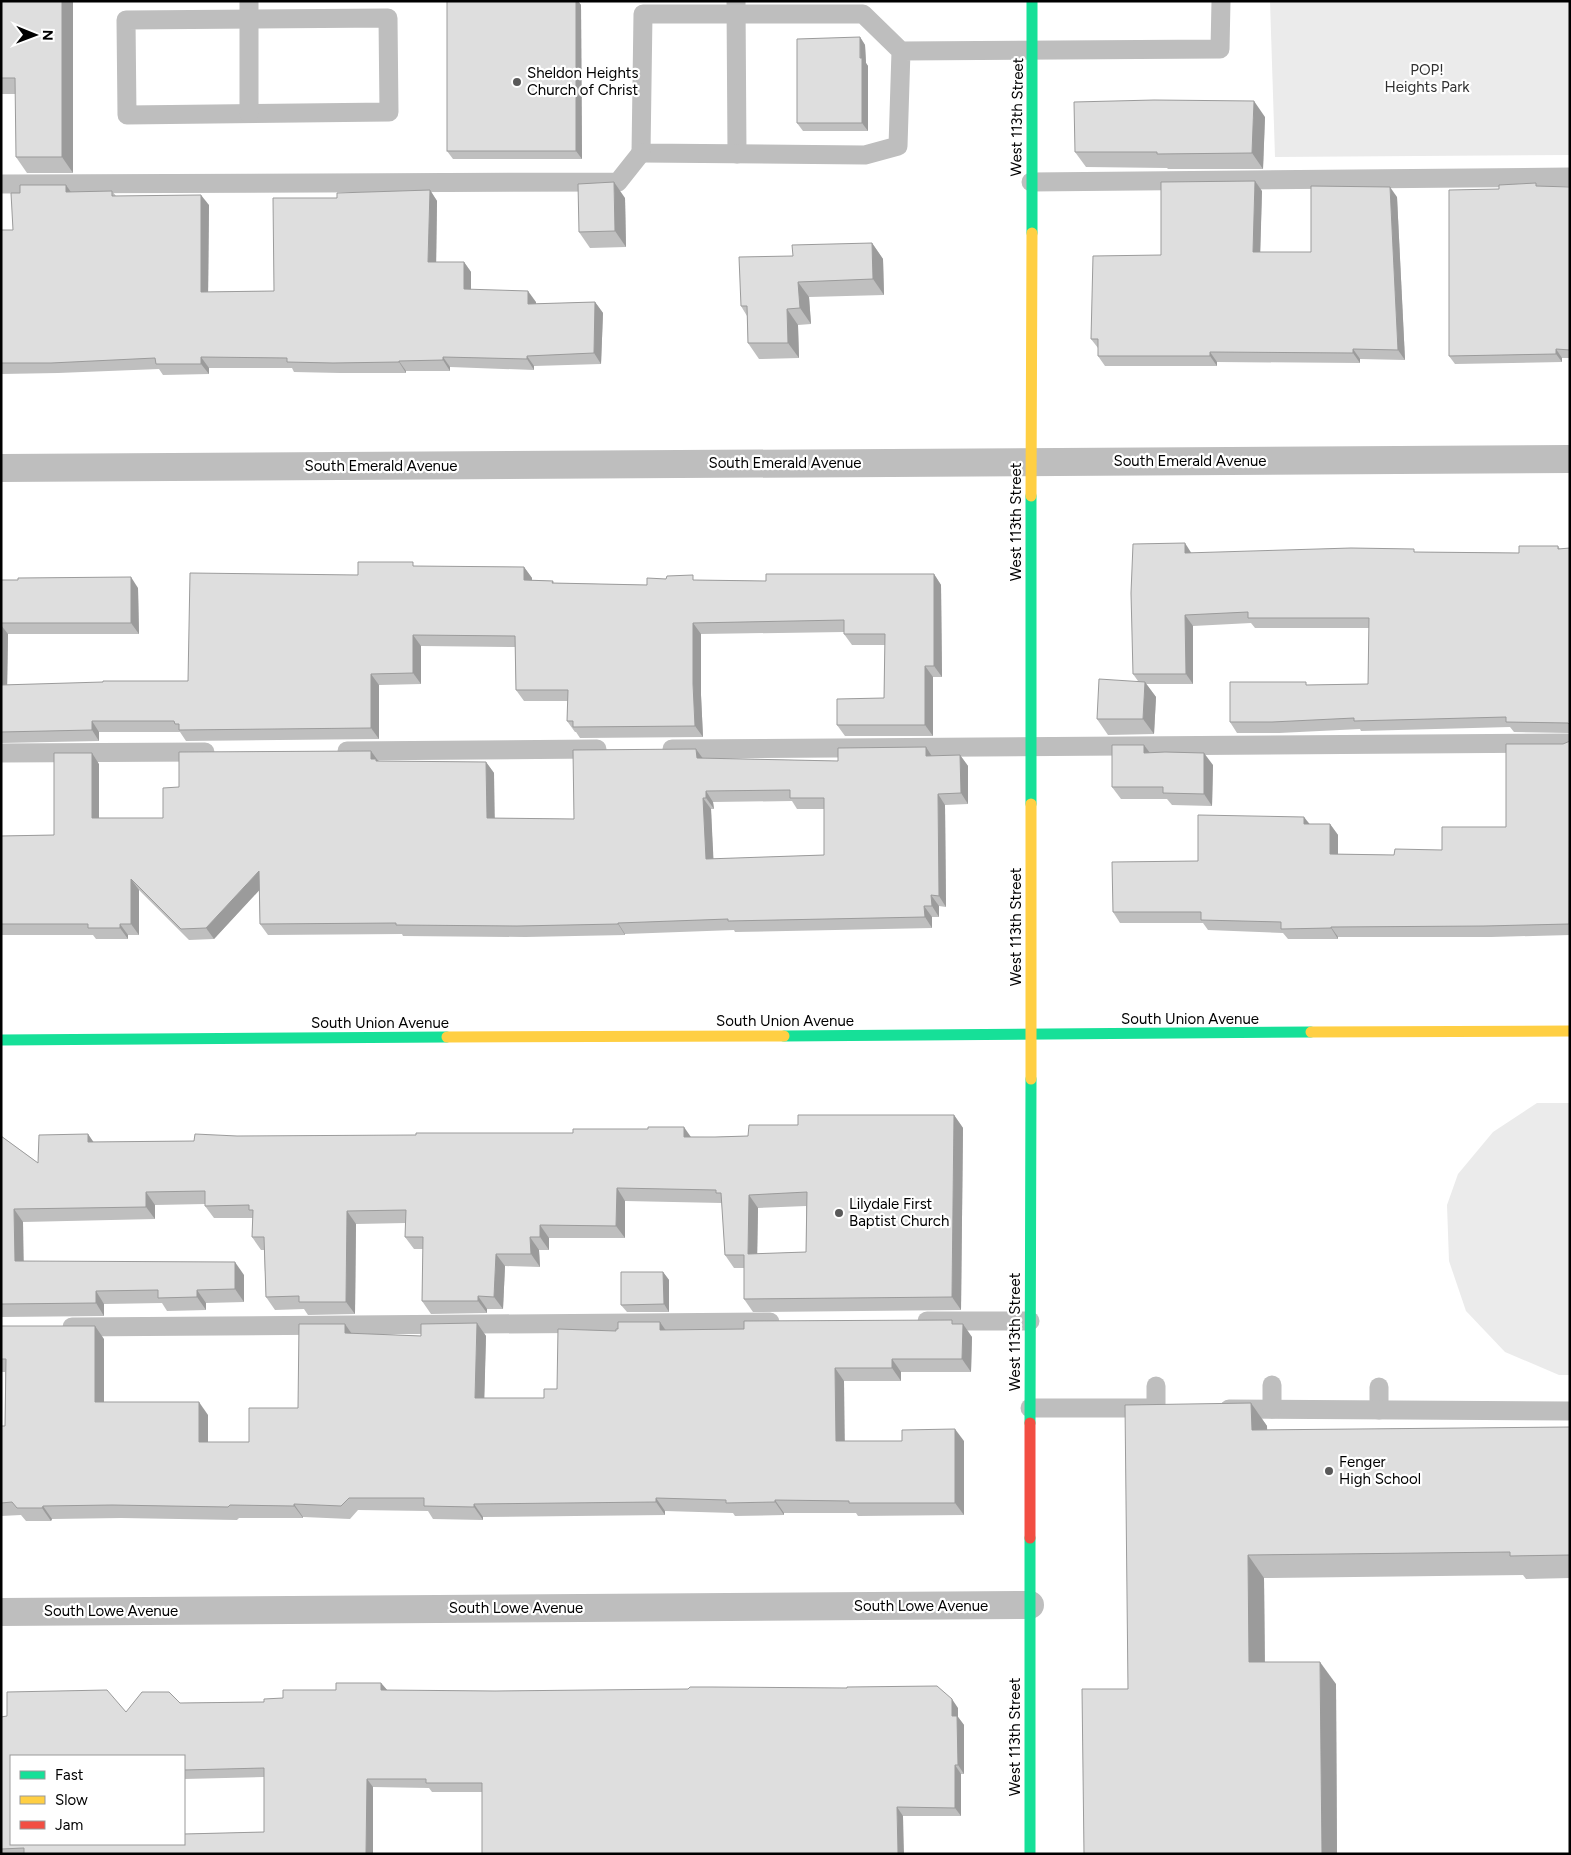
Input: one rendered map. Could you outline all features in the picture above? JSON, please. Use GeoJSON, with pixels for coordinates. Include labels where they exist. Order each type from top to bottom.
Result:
{"type":"FeatureCollection","features":[{"type":"Feature","properties":{"kind":"street","name":"West 113th Street"},"geometry":{"type":"LineString","coordinates":[[1030,1854],[1032,1]]}},
{"type":"Feature","properties":{"kind":"street","name":"South Emerald Avenue"},"geometry":{"type":"LineString","coordinates":[[1,468],[1570,459]]}},
{"type":"Feature","properties":{"kind":"street","name":"South Union Avenue"},"geometry":{"type":"LineString","coordinates":[[1,1040],[1570,1031]]}},
{"type":"Feature","properties":{"kind":"street","name":"South Lowe Avenue"},"geometry":{"type":"LineString","coordinates":[[1,1612],[1030,1605]]}},
{"type":"Feature","properties":{"kind":"lane"},"geometry":{"type":"LineString","coordinates":[[1,184],[618,182],[642,153],[643,14],[736,8],[863,14],[901,51],[1220,49],[1221,1]]}},
{"type":"Feature","properties":{"kind":"lane"},"geometry":{"type":"LineString","coordinates":[[736,8],[737,154]]}},
{"type":"Feature","properties":{"kind":"lane"},"geometry":{"type":"LineString","coordinates":[[248,113],[249,10]]}},
{"type":"Feature","properties":{"kind":"lane"},"geometry":{"type":"LineString","coordinates":[[249,10],[388,18],[389,112],[126,115],[126,20],[249,10]]}},
{"type":"Feature","properties":{"kind":"lane"},"geometry":{"type":"LineString","coordinates":[[642,153],[865,155],[898,146],[901,51]]}},
{"type":"Feature","properties":{"kind":"lane"},"geometry":{"type":"LineString","coordinates":[[1031,182],[1570,177]]}},
{"type":"Feature","properties":{"kind":"lane"},"geometry":{"type":"LineString","coordinates":[[656,749],[1570,743]]}},
{"type":"Feature","properties":{"kind":"lane"},"geometry":{"type":"LineString","coordinates":[[328,751],[616,749]]}},
{"type":"Feature","properties":{"kind":"lane"},"geometry":{"type":"LineString","coordinates":[[1,753],[219,752]]}},
{"type":"Feature","properties":{"kind":"lane"},"geometry":{"type":"LineString","coordinates":[[912,1322],[1030,1321]]}},
{"type":"Feature","properties":{"kind":"lane"},"geometry":{"type":"LineString","coordinates":[[51,1327],[783,1322]]}},
{"type":"Feature","properties":{"kind":"lane"},"geometry":{"type":"LineString","coordinates":[[1272,1385],[1272,1409]]}},
{"type":"Feature","properties":{"kind":"lane"},"geometry":{"type":"LineString","coordinates":[[1156,1386],[1156,1408]]}},
{"type":"Feature","properties":{"kind":"lane"},"geometry":{"type":"LineString","coordinates":[[1379,1387],[1379,1410]]}},
{"type":"Feature","properties":{"kind":"lane"},"geometry":{"type":"LineString","coordinates":[[1030,1408],[1175,1408]]}},
{"type":"Feature","properties":{"kind":"lane"},"geometry":{"type":"LineString","coordinates":[[1214,1409],[1570,1411]]}},
{"type":"Feature","properties":{"kind":"green space","name":"POP! Heights Park"},"geometry":{"type":"Polygon","coordinates":[[[1270,1],[1570,1],[1570,155],[1275,157],[1270,1]]]}},
{"type":"Feature","properties":{"kind":"green space"},"geometry":{"type":"Polygon","coordinates":[[[1537,1103],[1570,1103],[1570,1375],[1559,1375],[1505,1352],[1466,1311],[1449,1261],[1447,1205],[1458,1174],[1493,1132],[1537,1103]]]}},
{"type":"Feature","properties":{"kind":"building"},"geometry":{"type":"Polygon","coordinates":[[[1,1],[62,1],[62,157],[16,157],[15,78],[1,78],[1,1]]]}},
{"type":"Feature","properties":{"kind":"building","name":"Sheldon Heights Church of Christ"},"geometry":{"type":"Polygon","coordinates":[[[447,1],[576,1],[576,151],[447,151],[447,1]]]}},
{"type":"Feature","properties":{"kind":"building"},"geometry":{"type":"Polygon","coordinates":[[[860,37],[860,58],[862,58],[862,123],[797,123],[797,39],[860,37]]]}},
{"type":"Feature","properties":{"kind":"building"},"geometry":{"type":"Polygon","coordinates":[[[1154,100],[1254,101],[1252,153],[1157,154],[1157,152],[1075,152],[1074,102],[1154,100]]]}},
{"type":"Feature","properties":{"kind":"building"},"geometry":{"type":"Polygon","coordinates":[[[1255,181],[1253,252],[1311,252],[1311,186],[1390,187],[1398,350],[1353,349],[1353,353],[1210,352],[1210,356],[1098,356],[1098,339],[1091,339],[1093,256],[1161,255],[1161,182],[1255,181]]]}},
{"type":"Feature","properties":{"kind":"building"},"geometry":{"type":"Polygon","coordinates":[[[614,182],[615,231],[579,232],[578,184],[614,182]]]}},
{"type":"Feature","properties":{"kind":"building"},"geometry":{"type":"Polygon","coordinates":[[[1536,183],[1536,186],[1570,187],[1570,350],[1556,349],[1556,354],[1449,356],[1449,190],[1499,189],[1499,185],[1536,183]]]}},
{"type":"Feature","properties":{"kind":"building"},"geometry":{"type":"Polygon","coordinates":[[[20,185],[66,185],[66,192],[112,191],[112,196],[201,195],[201,292],[274,291],[273,198],[337,198],[337,193],[430,190],[428,262],[464,262],[464,289],[528,291],[528,304],[595,302],[594,353],[527,356],[527,359],[443,357],[443,360],[399,362],[287,362],[287,358],[201,357],[201,364],[156,364],[155,358],[51,363],[1,363],[1,230],[13,230],[11,193],[20,193],[20,185]]]}},
{"type":"Feature","properties":{"kind":"building"},"geometry":{"type":"Polygon","coordinates":[[[872,243],[873,279],[798,282],[800,308],[787,309],[788,343],[748,343],[747,306],[741,306],[739,257],[793,256],[792,245],[872,243]]]}},
{"type":"Feature","properties":{"kind":"building"},"geometry":{"type":"Polygon","coordinates":[[[1185,543],[1185,553],[1351,548],[1414,549],[1414,552],[1519,553],[1519,546],[1558,546],[1558,549],[1570,548],[1570,725],[1568,723],[1506,722],[1506,717],[1354,721],[1354,718],[1230,722],[1230,682],[1306,682],[1306,685],[1368,684],[1369,618],[1248,618],[1248,612],[1185,615],[1186,674],[1133,674],[1131,593],[1133,544],[1185,543]]]}},
{"type":"Feature","properties":{"kind":"building"},"geometry":{"type":"Polygon","coordinates":[[[358,562],[413,562],[413,566],[524,567],[524,580],[553,581],[552,583],[647,585],[647,578],[666,579],[667,576],[693,575],[693,580],[766,581],[766,574],[934,574],[934,666],[925,666],[925,725],[837,725],[837,699],[884,698],[885,634],[844,634],[844,620],[693,623],[695,726],[573,727],[573,721],[567,721],[568,690],[516,690],[515,636],[413,635],[413,673],[371,674],[371,728],[179,730],[179,724],[175,724],[174,721],[92,721],[92,730],[1,732],[1,685],[103,681],[188,681],[190,573],[358,575],[358,562]]]}},
{"type":"Feature","properties":{"kind":"building"},"geometry":{"type":"Polygon","coordinates":[[[131,577],[131,623],[1,623],[1,580],[18,580],[18,578],[131,577]]]}},
{"type":"Feature","properties":{"kind":"building"},"geometry":{"type":"Polygon","coordinates":[[[1099,679],[1145,682],[1143,719],[1097,719],[1099,679]]]}},
{"type":"Feature","properties":{"kind":"building"},"geometry":{"type":"Polygon","coordinates":[[[1570,741],[1569,924],[1281,929],[1281,922],[1201,920],[1201,912],[1113,912],[1112,862],[1198,861],[1198,815],[1304,817],[1304,824],[1330,824],[1330,854],[1394,855],[1395,849],[1442,850],[1442,827],[1506,827],[1506,744],[1563,744],[1570,741]]]}},
{"type":"Feature","properties":{"kind":"building"},"geometry":{"type":"Polygon","coordinates":[[[1112,745],[1144,745],[1144,753],[1204,753],[1204,794],[1163,793],[1163,787],[1112,787],[1112,745]]]}},
{"type":"Feature","properties":{"kind":"building"},"geometry":{"type":"Polygon","coordinates":[[[926,747],[926,756],[960,755],[961,793],[938,794],[939,896],[931,895],[932,906],[924,906],[925,917],[728,921],[728,919],[517,926],[396,925],[396,923],[260,924],[259,871],[206,928],[181,929],[131,879],[131,924],[120,924],[120,928],[88,928],[88,924],[1,924],[1,836],[54,835],[54,753],[92,753],[92,818],[163,818],[163,788],[179,787],[179,752],[371,751],[371,759],[376,759],[376,761],[486,762],[487,818],[574,819],[573,750],[696,749],[697,758],[838,761],[838,748],[926,747]],[[790,790],[706,791],[706,798],[703,798],[706,859],[824,855],[824,798],[790,798],[790,790]]]}},
{"type":"Feature","properties":{"kind":"building"},"geometry":{"type":"Polygon","coordinates":[[[798,1115],[954,1115],[952,1297],[744,1299],[744,1255],[725,1255],[721,1193],[716,1193],[716,1190],[617,1188],[616,1226],[540,1225],[540,1237],[530,1237],[531,1254],[496,1254],[494,1297],[478,1296],[478,1301],[422,1301],[423,1237],[405,1237],[406,1210],[347,1211],[346,1302],[299,1302],[299,1296],[266,1297],[264,1237],[252,1237],[253,1210],[249,1210],[249,1205],[205,1206],[205,1191],[146,1192],[146,1207],[14,1209],[15,1261],[235,1262],[235,1289],[197,1290],[197,1297],[158,1298],[158,1290],[96,1291],[96,1303],[1,1304],[1,1136],[38,1163],[39,1135],[88,1134],[88,1142],[194,1141],[195,1134],[237,1136],[573,1133],[573,1129],[684,1127],[684,1137],[715,1137],[748,1136],[749,1125],[798,1125],[798,1115]],[[807,1192],[749,1195],[748,1254],[806,1252],[807,1192]]]}},
{"type":"Feature","properties":{"kind":"building"},"geometry":{"type":"Polygon","coordinates":[[[621,1272],[663,1272],[664,1304],[621,1305],[621,1272]]]}},
{"type":"Feature","properties":{"kind":"building"},"geometry":{"type":"Polygon","coordinates":[[[952,1320],[952,1324],[963,1324],[962,1359],[892,1359],[892,1368],[835,1368],[836,1441],[902,1441],[902,1430],[955,1429],[955,1503],[849,1503],[849,1501],[775,1500],[775,1502],[726,1503],[726,1500],[656,1498],[656,1502],[474,1504],[474,1507],[424,1506],[424,1498],[349,1498],[341,1506],[294,1504],[294,1506],[230,1505],[228,1507],[112,1505],[17,1508],[12,1502],[1,1503],[1,1426],[5,1426],[6,1359],[1,1359],[1,1326],[95,1326],[95,1402],[199,1402],[199,1442],[249,1442],[249,1408],[298,1408],[299,1324],[345,1324],[345,1333],[421,1336],[421,1324],[477,1323],[475,1398],[544,1398],[544,1389],[557,1389],[558,1329],[616,1331],[618,1329],[618,1322],[660,1322],[660,1330],[744,1329],[744,1321],[952,1320]]]}},
{"type":"Feature","properties":{"kind":"building"},"geometry":{"type":"Polygon","coordinates":[[[1251,1403],[1252,1430],[1570,1427],[1570,1555],[1510,1556],[1510,1552],[1248,1555],[1249,1662],[1320,1662],[1322,1854],[1084,1854],[1082,1689],[1128,1689],[1125,1405],[1251,1403]]]}},
{"type":"Feature","properties":{"kind":"building"},"geometry":{"type":"Polygon","coordinates":[[[336,1683],[381,1683],[381,1690],[495,1691],[688,1689],[690,1687],[847,1688],[937,1686],[952,1699],[952,1716],[957,1716],[958,1765],[955,1765],[955,1808],[897,1807],[898,1854],[482,1854],[482,1783],[426,1783],[426,1779],[367,1779],[366,1854],[24,1854],[24,1848],[1,1849],[1,1717],[7,1716],[7,1692],[107,1690],[126,1712],[142,1692],[169,1692],[180,1703],[264,1702],[264,1699],[283,1698],[283,1690],[336,1690],[336,1683]]]}},
{"type":"Feature","properties":{"kind":"traffic: fast"},"geometry":{"type":"LineString","coordinates":[[1032,1],[1032,233]]}},
{"type":"Feature","properties":{"kind":"traffic: fast"},"geometry":{"type":"LineString","coordinates":[[1031,496],[1031,804]]}},
{"type":"Feature","properties":{"kind":"traffic: fast"},"geometry":{"type":"LineString","coordinates":[[784,1036],[1311,1032]]}},
{"type":"Feature","properties":{"kind":"traffic: fast"},"geometry":{"type":"LineString","coordinates":[[1,1040],[447,1037]]}},
{"type":"Feature","properties":{"kind":"traffic: fast"},"geometry":{"type":"LineString","coordinates":[[1030,1423],[1031,1079]]}},
{"type":"Feature","properties":{"kind":"traffic: fast"},"geometry":{"type":"LineString","coordinates":[[1030,1538],[1030,1854]]}},
{"type":"Feature","properties":{"kind":"traffic: slow"},"geometry":{"type":"LineString","coordinates":[[1031,496],[1032,233]]}},
{"type":"Feature","properties":{"kind":"traffic: slow"},"geometry":{"type":"LineString","coordinates":[[1031,804],[1031,1079]]}},
{"type":"Feature","properties":{"kind":"traffic: slow"},"geometry":{"type":"LineString","coordinates":[[1311,1032],[1570,1031]]}},
{"type":"Feature","properties":{"kind":"traffic: slow"},"geometry":{"type":"LineString","coordinates":[[447,1037],[784,1036]]}},
{"type":"Feature","properties":{"kind":"traffic: jam"},"geometry":{"type":"LineString","coordinates":[[1030,1423],[1030,1538]]}},
{"type":"Feature","properties":{"kind":"place","name":"Sheldon Heights Church of Christ"},"geometry":{"type":"Point","coordinates":[517,82]}},
{"type":"Feature","properties":{"kind":"place","name":"Lilydale First Baptist Church"},"geometry":{"type":"Point","coordinates":[839,1213]}},
{"type":"Feature","properties":{"kind":"place","name":"Fenger High School"},"geometry":{"type":"Point","coordinates":[1329,1471]}}]}
